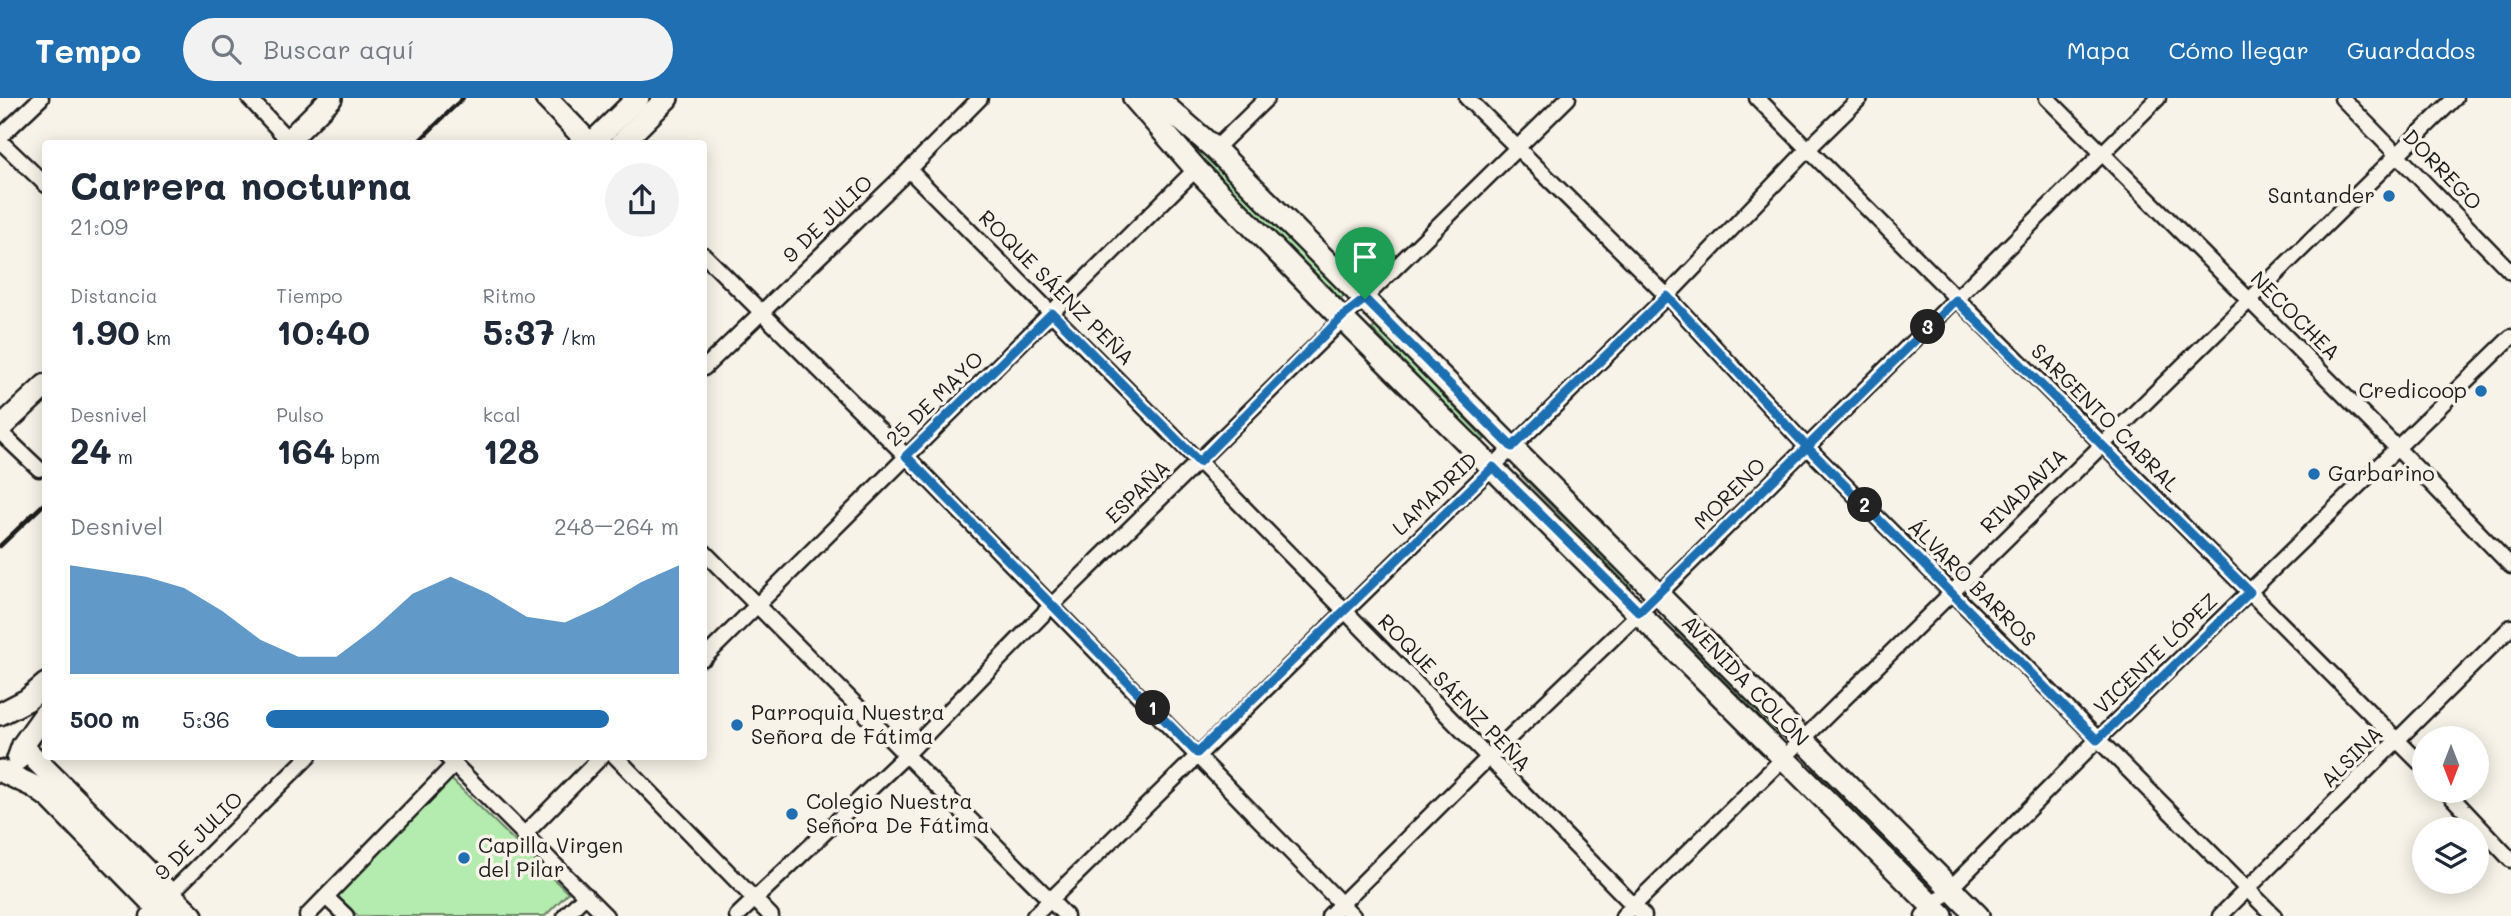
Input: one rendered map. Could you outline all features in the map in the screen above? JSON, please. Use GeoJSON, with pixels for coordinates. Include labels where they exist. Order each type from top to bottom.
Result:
{"type":"FeatureCollection","features":[{"type":"Feature","properties":{"kind":"main road"},"geometry":{"type":"LineString","coordinates":[[291,140],[331,98]]}},
{"type":"Feature","properties":{"kind":"main road"},"geometry":{"type":"LineString","coordinates":[[546,98],[587,140]]}},
{"type":"Feature","properties":{"kind":"main road"},"geometry":{"type":"LineString","coordinates":[[595,140],[638,98]]}},
{"type":"Feature","properties":{"kind":"main road"},"geometry":{"type":"LineString","coordinates":[[625,140],[667,98]]}},
{"type":"Feature","properties":{"kind":"main road","name":"AVENIDA COLÓN"},"geometry":{"type":"LineString","coordinates":[[1124,98],[1639,612],[1932,913]]}},
{"type":"Feature","properties":{"kind":"main road","name":"AVENIDA COLÓN"},"geometry":{"type":"LineString","coordinates":[[1133,98],[1195,169]]}},
{"type":"Feature","properties":{"kind":"main road","name":"AVENIDA COLÓN"},"geometry":{"type":"LineString","coordinates":[[1156,98],[1215,149]]}},
{"type":"Feature","properties":{"kind":"main road","name":"AVENIDA COLÓN"},"geometry":{"type":"LineString","coordinates":[[1164,98],[1660,593],[1978,916]]}},
{"type":"Feature","properties":{"kind":"main road"},"geometry":{"type":"LineString","coordinates":[[0,430],[42,389]]}},
{"type":"Feature","properties":{"kind":"main road"},"geometry":{"type":"LineString","coordinates":[[0,714],[42,687]]}},
{"type":"Feature","properties":{"kind":"main road"},"geometry":{"type":"LineString","coordinates":[[0,771],[19,758],[23,746],[42,719]]}},
{"type":"Feature","properties":{"kind":"main road"},"geometry":{"type":"LineString","coordinates":[[0,720],[12,728],[23,746],[160,908]]}},
{"type":"Feature","properties":{"kind":"main road"},"geometry":{"type":"LineString","coordinates":[[0,771],[33,786],[50,798],[160,908],[192,916]]}},
{"type":"Feature","properties":{"kind":"street"},"geometry":{"type":"LineString","coordinates":[[41,98],[0,139],[42,181]]}},
{"type":"Feature","properties":{"kind":"street"},"geometry":{"type":"LineString","coordinates":[[250,98],[287,140]]}},
{"type":"Feature","properties":{"kind":"street","name":"9 DE JULIO"},"geometry":{"type":"LineString","coordinates":[[707,366],[980,98]]}},
{"type":"Feature","properties":{"kind":"street"},"geometry":{"type":"LineString","coordinates":[[1215,149],[1267,98]]}},
{"type":"Feature","properties":{"kind":"street","name":"ÁLVARO BARROS"},"geometry":{"type":"LineString","coordinates":[[1467,98],[1667,296],[1807,447],[2274,916]]}},
{"type":"Feature","properties":{"kind":"street","name":"ESPAÑA"},"geometry":{"type":"LineString","coordinates":[[737,916],[907,754],[1052,605],[1199,462],[1342,317],[1365,299],[1568,98]]}},
{"type":"Feature","properties":{"kind":"street","name":"SARGENTO CABRAL"},"geometry":{"type":"LineString","coordinates":[[1757,98],[2412,754]]}},
{"type":"Feature","properties":{"kind":"street","name":"LAMADRID"},"geometry":{"type":"LineString","coordinates":[[1034,916],[1197,753],[1667,296],[1860,98]]}},
{"type":"Feature","properties":{"kind":"street","name":"NECOCHEA"},"geometry":{"type":"LineString","coordinates":[[2047,98],[2396,447],[2511,566]]}},
{"type":"Feature","properties":{"kind":"street","name":"MORENO"},"geometry":{"type":"LineString","coordinates":[[1329,916],[1660,593],[2158,98]]}},
{"type":"Feature","properties":{"kind":"street","name":"DORREGO"},"geometry":{"type":"LineString","coordinates":[[2342,98],[2511,272]]}},
{"type":"Feature","properties":{"kind":"street","name":"RIVADAVIA"},"geometry":{"type":"LineString","coordinates":[[1634,912],[1783,758],[1951,591],[2455,98]]}},
{"type":"Feature","properties":{"kind":"street","name":"25 DE MAYO"},"geometry":{"type":"LineString","coordinates":[[707,655],[1195,169]]}},
{"type":"Feature","properties":{"kind":"street","name":"ROQUE SÁENZ PEÑA"},"geometry":{"type":"LineString","coordinates":[[909,170],[1344,610],[1634,912]]}},
{"type":"Feature","properties":{"kind":"street"},"geometry":{"type":"LineString","coordinates":[[707,258],[906,456],[1353,916]]}},
{"type":"Feature","properties":{"kind":"street","name":"VICENTE LÓPEZ"},"geometry":{"type":"LineString","coordinates":[[1932,913],[2097,740],[2511,337]]}},
{"type":"Feature","properties":{"kind":"street"},"geometry":{"type":"LineString","coordinates":[[0,430],[39,469]]}},
{"type":"Feature","properties":{"kind":"street"},"geometry":{"type":"LineString","coordinates":[[707,555],[1066,916]]}},
{"type":"Feature","properties":{"kind":"street","name":"ALSINA"},"geometry":{"type":"LineString","coordinates":[[2220,916],[2511,627]]}},
{"type":"Feature","properties":{"kind":"street","name":"9 DE JULIO"},"geometry":{"type":"LineString","coordinates":[[160,908],[305,760]]}},
{"type":"Feature","properties":{"kind":"street"},"geometry":{"type":"LineString","coordinates":[[307,916],[327,898],[450,760],[606,916]]}},
{"type":"Feature","properties":{"kind":"street"},"geometry":{"type":"LineString","coordinates":[[524,835],[598,760]]}},
{"type":"Feature","properties":{"kind":"street"},"geometry":{"type":"LineString","coordinates":[[619,760],[771,916]]}},
{"type":"Feature","properties":{"kind":"street"},"geometry":{"type":"LineString","coordinates":[[2457,803],[2511,860]]}},
{"type":"Feature","properties":{"kind":"street"},"geometry":{"type":"LineString","coordinates":[[565,916],[586,895]]}},
{"type":"Feature","properties":{"kind":"street"},"geometry":{"type":"LineString","coordinates":[[327,898],[346,916]]}},
{"type":"Feature","properties":{"kind":"green space"},"geometry":{"type":"Polygon","coordinates":[[[1161,111],[1344,295],[1341,299],[1157,115],[1161,111]]]}},
{"type":"Feature","properties":{"kind":"green space"},"geometry":{"type":"Polygon","coordinates":[[[1376,326],[1485,439],[1481,442],[1372,329],[1376,326]]]}},
{"type":"Feature","properties":{"kind":"green space"},"geometry":{"type":"Polygon","coordinates":[[[1525,472],[1634,585],[1631,588],[1521,475],[1525,472]]]}},
{"type":"Feature","properties":{"kind":"green space"},"geometry":{"type":"Polygon","coordinates":[[[1671,619],[1781,732],[1777,736],[1668,622],[1671,619]]]}},
{"type":"Feature","properties":{"kind":"green space"},"geometry":{"type":"Polygon","coordinates":[[[1817,766],[1926,879],[1922,882],[1813,769],[1817,766]]]}},
{"type":"Feature","properties":{"kind":"green space"},"geometry":{"type":"Polygon","coordinates":[[[450,778],[568,893],[545,916],[358,916],[335,894],[450,778]]]}},
{"type":"Feature","properties":{"kind":"railway"},"geometry":{"type":"LineString","coordinates":[[420,140],[463,98]]}},
{"type":"Feature","properties":{"kind":"railway"},"geometry":{"type":"LineString","coordinates":[[0,546],[42,506]]}},
{"type":"Feature","properties":{"kind":"place","name":"Santander"},"geometry":{"type":"Point","coordinates":[2389,196]}},
{"type":"Feature","properties":{"kind":"place","name":"Credicoop"},"geometry":{"type":"Point","coordinates":[2481,391]}},
{"type":"Feature","properties":{"kind":"place","name":"Garbarino"},"geometry":{"type":"Point","coordinates":[2314,474]}},
{"type":"Feature","properties":{"kind":"place","name":"Parroquia Nuestra Señora de Fátima"},"geometry":{"type":"Point","coordinates":[737,725]}},
{"type":"Feature","properties":{"kind":"place","name":"Colegio Nuestra Señora De Fátima"},"geometry":{"type":"Point","coordinates":[792,814]}},
{"type":"Feature","properties":{"kind":"place","name":"Capilla Virgen del Pilar"},"geometry":{"type":"Point","coordinates":[464,858]}},
{"type":"Feature","properties":{"kind":"route"},"geometry":{"type":"LineString","coordinates":[[1365,299],[1342,317],[1199,462],[1052,313],[906,456],[1197,753],[1493,467],[1639,612],[1807,447],[2097,740],[2250,592],[1956,300],[1807,447],[1667,296],[1512,447],[1365,299]]}}]}
